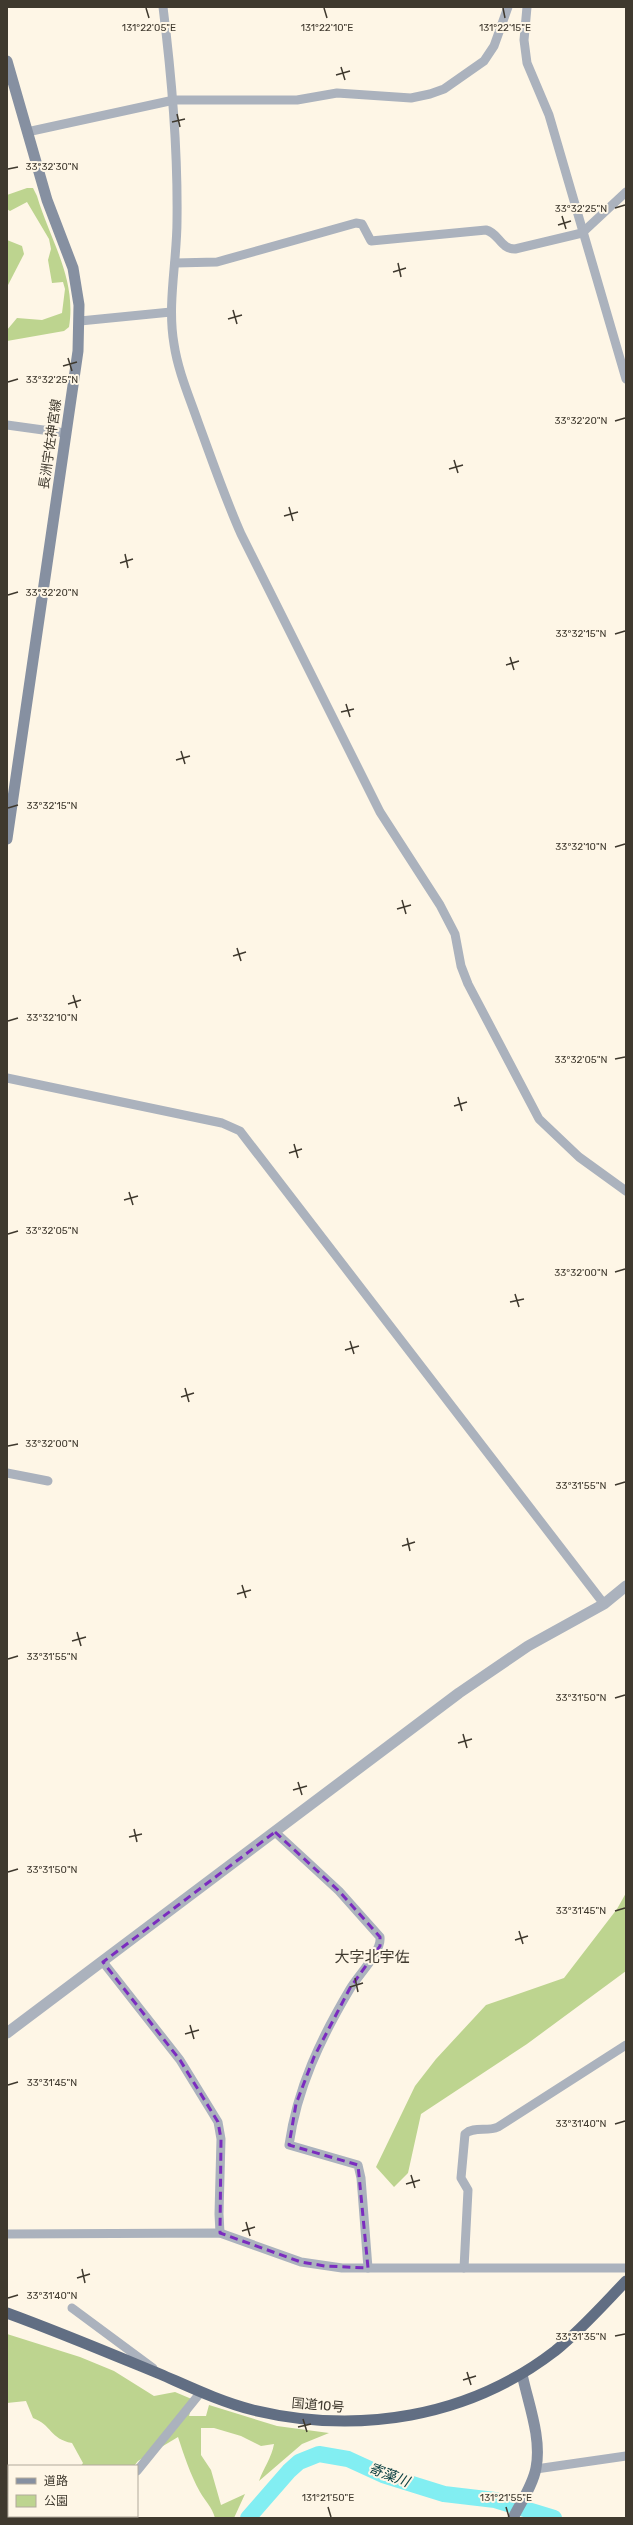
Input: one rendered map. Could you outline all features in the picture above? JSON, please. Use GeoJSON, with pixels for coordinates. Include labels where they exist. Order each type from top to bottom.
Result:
{"type":"FeatureCollection","features":[{"type":"Feature","properties":{"kind":"highway","name":"国道10号"},"geometry":{"type":"LineString","coordinates":[[7,2314],[162,2375],[201,2392],[252,2409],[287,2416],[344,2422],[411,2415],[445,2406],[497,2386],[522,2374],[569,2339],[626,2281]]}},
{"type":"Feature","properties":{"kind":"main road","name":"長洲宇佐神宮線"},"geometry":{"type":"LineString","coordinates":[[7,61],[47,200],[73,268],[78,295],[80,321],[7,839]]}},
{"type":"Feature","properties":{"kind":"main road"},"geometry":{"type":"LineString","coordinates":[[513,2518],[536,2469],[537,2449],[522,2374]]}},
{"type":"Feature","properties":{"kind":"street"},"geometry":{"type":"LineString","coordinates":[[163,7],[174,100],[177,192],[172,312],[174,344],[178,366],[230,510],[380,812],[440,906],[455,934],[461,966],[493,1034],[539,1119],[579,1157],[626,1191]]}},
{"type":"Feature","properties":{"kind":"street"},"geometry":{"type":"LineString","coordinates":[[27,132],[174,100],[304,100],[337,93],[411,98],[430,94],[444,89],[484,61],[494,46],[508,7]]}},
{"type":"Feature","properties":{"kind":"street"},"geometry":{"type":"LineString","coordinates":[[527,7],[524,40],[527,63],[549,115],[582,233],[626,380]]}},
{"type":"Feature","properties":{"kind":"street"},"geometry":{"type":"LineString","coordinates":[[175,263],[217,262],[356,223],[362,224],[371,241],[486,230],[494,234],[504,246],[511,249],[582,233],[626,192]]}},
{"type":"Feature","properties":{"kind":"street"},"geometry":{"type":"LineString","coordinates":[[80,321],[172,312]]}},
{"type":"Feature","properties":{"kind":"street"},"geometry":{"type":"LineString","coordinates":[[7,425],[65,433]]}},
{"type":"Feature","properties":{"kind":"street"},"geometry":{"type":"LineString","coordinates":[[7,1078],[222,1123],[240,1131],[604,1604]]}},
{"type":"Feature","properties":{"kind":"street"},"geometry":{"type":"LineString","coordinates":[[7,1473],[48,1481]]}},
{"type":"Feature","properties":{"kind":"street"},"geometry":{"type":"LineString","coordinates":[[7,2033],[275,1832],[386,1746],[502,1663],[604,1604],[626,1586]]}},
{"type":"Feature","properties":{"kind":"street"},"geometry":{"type":"LineString","coordinates":[[275,1832],[339,1891],[380,1937],[380,1946],[350,1988],[314,2057],[296,2104],[289,2145],[358,2165],[361,2178],[368,2268]]}},
{"type":"Feature","properties":{"kind":"street"},"geometry":{"type":"LineString","coordinates":[[103,1962],[180,2060],[218,2122],[222,2139],[219,2214],[220,2233]]}},
{"type":"Feature","properties":{"kind":"street"},"geometry":{"type":"LineString","coordinates":[[464,2268],[468,2190],[461,2178],[465,2134],[469,2131],[490,2131],[498,2127],[626,2045]]}},
{"type":"Feature","properties":{"kind":"street"},"geometry":{"type":"LineString","coordinates":[[7,2234],[220,2233],[301,2262],[325,2266],[368,2268],[626,2268]]}},
{"type":"Feature","properties":{"kind":"street"},"geometry":{"type":"LineString","coordinates":[[72,2308],[162,2375]]}},
{"type":"Feature","properties":{"kind":"street"},"geometry":{"type":"LineString","coordinates":[[138,2470],[201,2392]]}},
{"type":"Feature","properties":{"kind":"street"},"geometry":{"type":"LineString","coordinates":[[536,2469],[626,2456]]}},
{"type":"Feature","properties":{"kind":"highlighted area"},"geometry":{"type":"Polygon","coordinates":[[[275,1832],[339,1891],[380,1937],[380,1946],[350,1988],[314,2057],[296,2104],[289,2145],[358,2165],[368,2268],[325,2266],[301,2262],[220,2233],[221,2139],[218,2122],[180,2060],[103,1962],[275,1832]]]}},
{"type":"Feature","properties":{"kind":"green space"},"geometry":{"type":"Polygon","coordinates":[[[27,188],[33,188],[37,196],[66,276],[70,309],[69,327],[64,331],[7,341],[7,330],[17,318],[42,320],[62,313],[65,289],[63,282],[52,283],[48,260],[51,249],[49,239],[27,202],[10,211],[7,209],[7,195],[27,188]]]}},
{"type":"Feature","properties":{"kind":"green space"},"geometry":{"type":"Polygon","coordinates":[[[7,240],[22,246],[24,254],[7,287],[7,240]]]}},
{"type":"Feature","properties":{"kind":"green space"},"geometry":{"type":"Polygon","coordinates":[[[626,1893],[626,1971],[527,2044],[421,2114],[408,2173],[394,2187],[376,2167],[415,2086],[436,2059],[486,2005],[564,1978],[617,1909],[626,1893]]]}},
{"type":"Feature","properties":{"kind":"green space"},"geometry":{"type":"Polygon","coordinates":[[[7,2334],[80,2357],[114,2371],[154,2396],[175,2392],[194,2400],[189,2416],[206,2416],[209,2405],[277,2426],[329,2433],[302,2444],[259,2481],[274,2444],[261,2446],[241,2436],[214,2428],[201,2428],[201,2455],[211,2470],[221,2505],[245,2494],[234,2518],[215,2518],[193,2478],[178,2437],[138,2461],[135,2465],[82,2465],[83,2463],[72,2443],[59,2438],[44,2424],[33,2418],[26,2401],[7,2403],[7,2334]]]}},
{"type":"Feature","properties":{"kind":"waterway","name":"寄藻川"},"geometry":{"type":"LineString","coordinates":[[248,2518],[289,2471],[299,2462],[319,2454],[348,2459],[383,2475],[444,2494],[495,2500],[554,2518]]}},
{"type":"Feature","properties":{"kind":"district","name":"大字北宇佐"},"geometry":{"type":"Point","coordinates":[372,1957]}}]}
